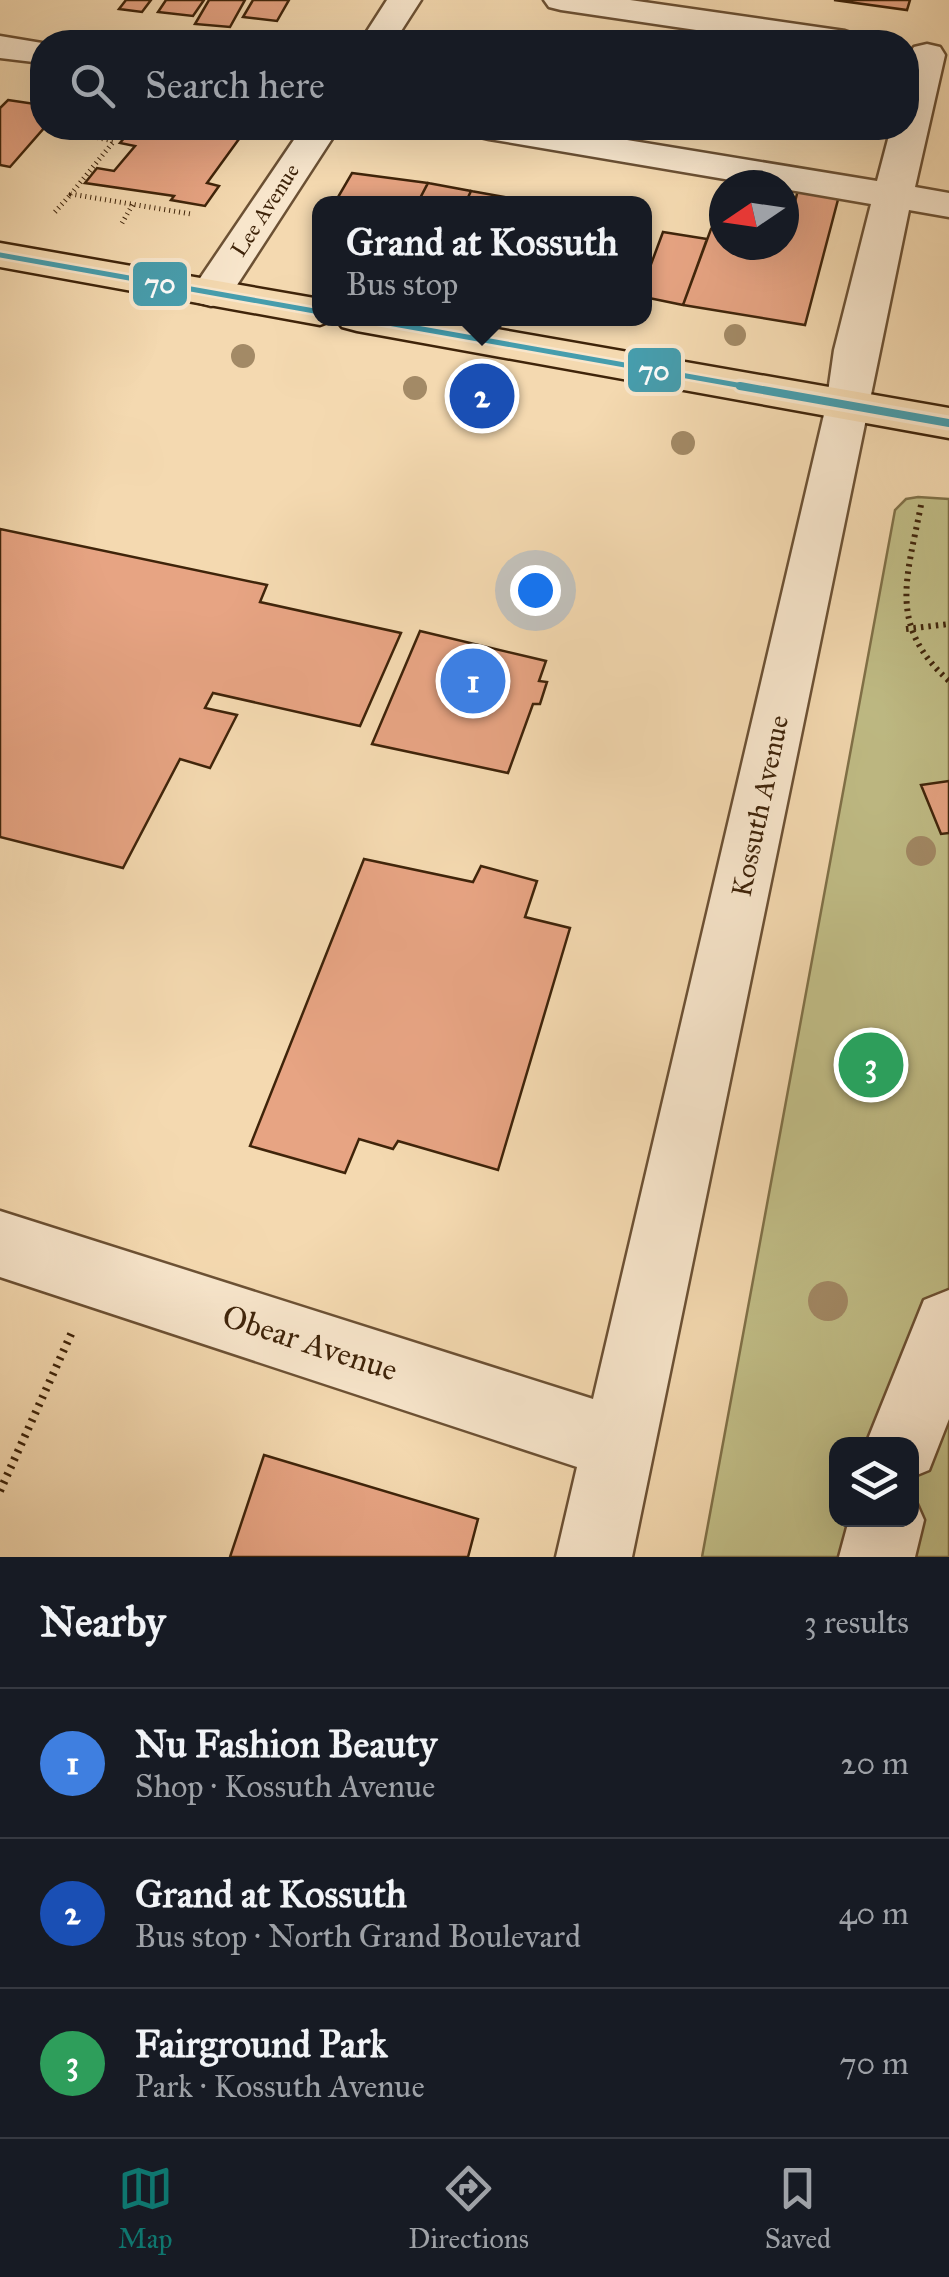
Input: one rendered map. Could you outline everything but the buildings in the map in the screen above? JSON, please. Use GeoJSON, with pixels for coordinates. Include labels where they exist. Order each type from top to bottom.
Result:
{"type":"FeatureCollection","features":[{"type":"Feature","properties":{"kind":"main road"},"geometry":{"type":"LineString","coordinates":[[0,256],[312,311]]}},
{"type":"Feature","properties":{"kind":"main road"},"geometry":{"type":"LineString","coordinates":[[402,326],[949,423]]}},
{"type":"Feature","properties":{"kind":"street"},"geometry":{"type":"LineString","coordinates":[[385,30],[404,0]]}},
{"type":"Feature","properties":{"kind":"street"},"geometry":{"type":"LineString","coordinates":[[561,0],[672,8],[784,30]]}},
{"type":"Feature","properties":{"kind":"street"},"geometry":{"type":"LineString","coordinates":[[0,46],[30,52]]}},
{"type":"Feature","properties":{"kind":"street","name":"Kossuth Avenue"},"geometry":{"type":"LineString","coordinates":[[919,89],[927,55]]}},
{"type":"Feature","properties":{"kind":"street","name":"Lee Avenue"},"geometry":{"type":"LineString","coordinates":[[211,293],[312,140]]}},
{"type":"Feature","properties":{"kind":"street"},"geometry":{"type":"LineString","coordinates":[[560,140],[949,206]]}},
{"type":"Feature","properties":{"kind":"street","name":"Kossuth Avenue"},"geometry":{"type":"LineString","coordinates":[[594,1557],[848,406],[856,350],[907,140]]}},
{"type":"Feature","properties":{"kind":"street","name":"Obear Avenue"},"geometry":{"type":"LineString","coordinates":[[0,1244],[619,1444]]}},
{"type":"Feature","properties":{"kind":"street"},"geometry":{"type":"LineString","coordinates":[[906,1437],[949,1325]]}},
{"type":"Feature","properties":{"kind":"street"},"geometry":{"type":"LineString","coordinates":[[877,1557],[884,1527]]}},
{"type":"Feature","properties":{"kind":"path"},"geometry":{"type":"LineString","coordinates":[[55,212],[114,141],[109,140]]}},
{"type":"Feature","properties":{"kind":"path"},"geometry":{"type":"LineString","coordinates":[[70,194],[191,214]]}},
{"type":"Feature","properties":{"kind":"path"},"geometry":{"type":"LineString","coordinates":[[122,223],[133,204]]}},
{"type":"Feature","properties":{"kind":"path"},"geometry":{"type":"LineString","coordinates":[[921,505],[906,592],[906,629],[915,649],[949,681]]}},
{"type":"Feature","properties":{"kind":"path"},"geometry":{"type":"LineString","coordinates":[[906,629],[949,624]]}},
{"type":"Feature","properties":{"kind":"path"},"geometry":{"type":"LineString","coordinates":[[0,1491],[98,1274]]}},
{"type":"Feature","properties":{"kind":"shaded area"},"geometry":{"type":"Polygon","coordinates":[[[906,499],[949,499],[949,1557],[702,1557],[895,510],[906,499]]]}},
{"type":"Feature","properties":{"kind":"transit line","name":"70"},"geometry":{"type":"LineString","coordinates":[[0,255],[312,311]]}},
{"type":"Feature","properties":{"kind":"transit line","name":"70"},"geometry":{"type":"LineString","coordinates":[[405,326],[949,423]]}},
{"type":"Feature","properties":{"kind":"place","name":"Grand at Kossuth"},"geometry":{"type":"Point","coordinates":[482,396]}},
{"type":"Feature","properties":{"kind":"place","name":"Nu Fashion Beauty"},"geometry":{"type":"Point","coordinates":[473,681]}},
{"type":"Feature","properties":{"kind":"place","name":"Fairground Park"},"geometry":{"type":"Point","coordinates":[871,1065]}}]}
